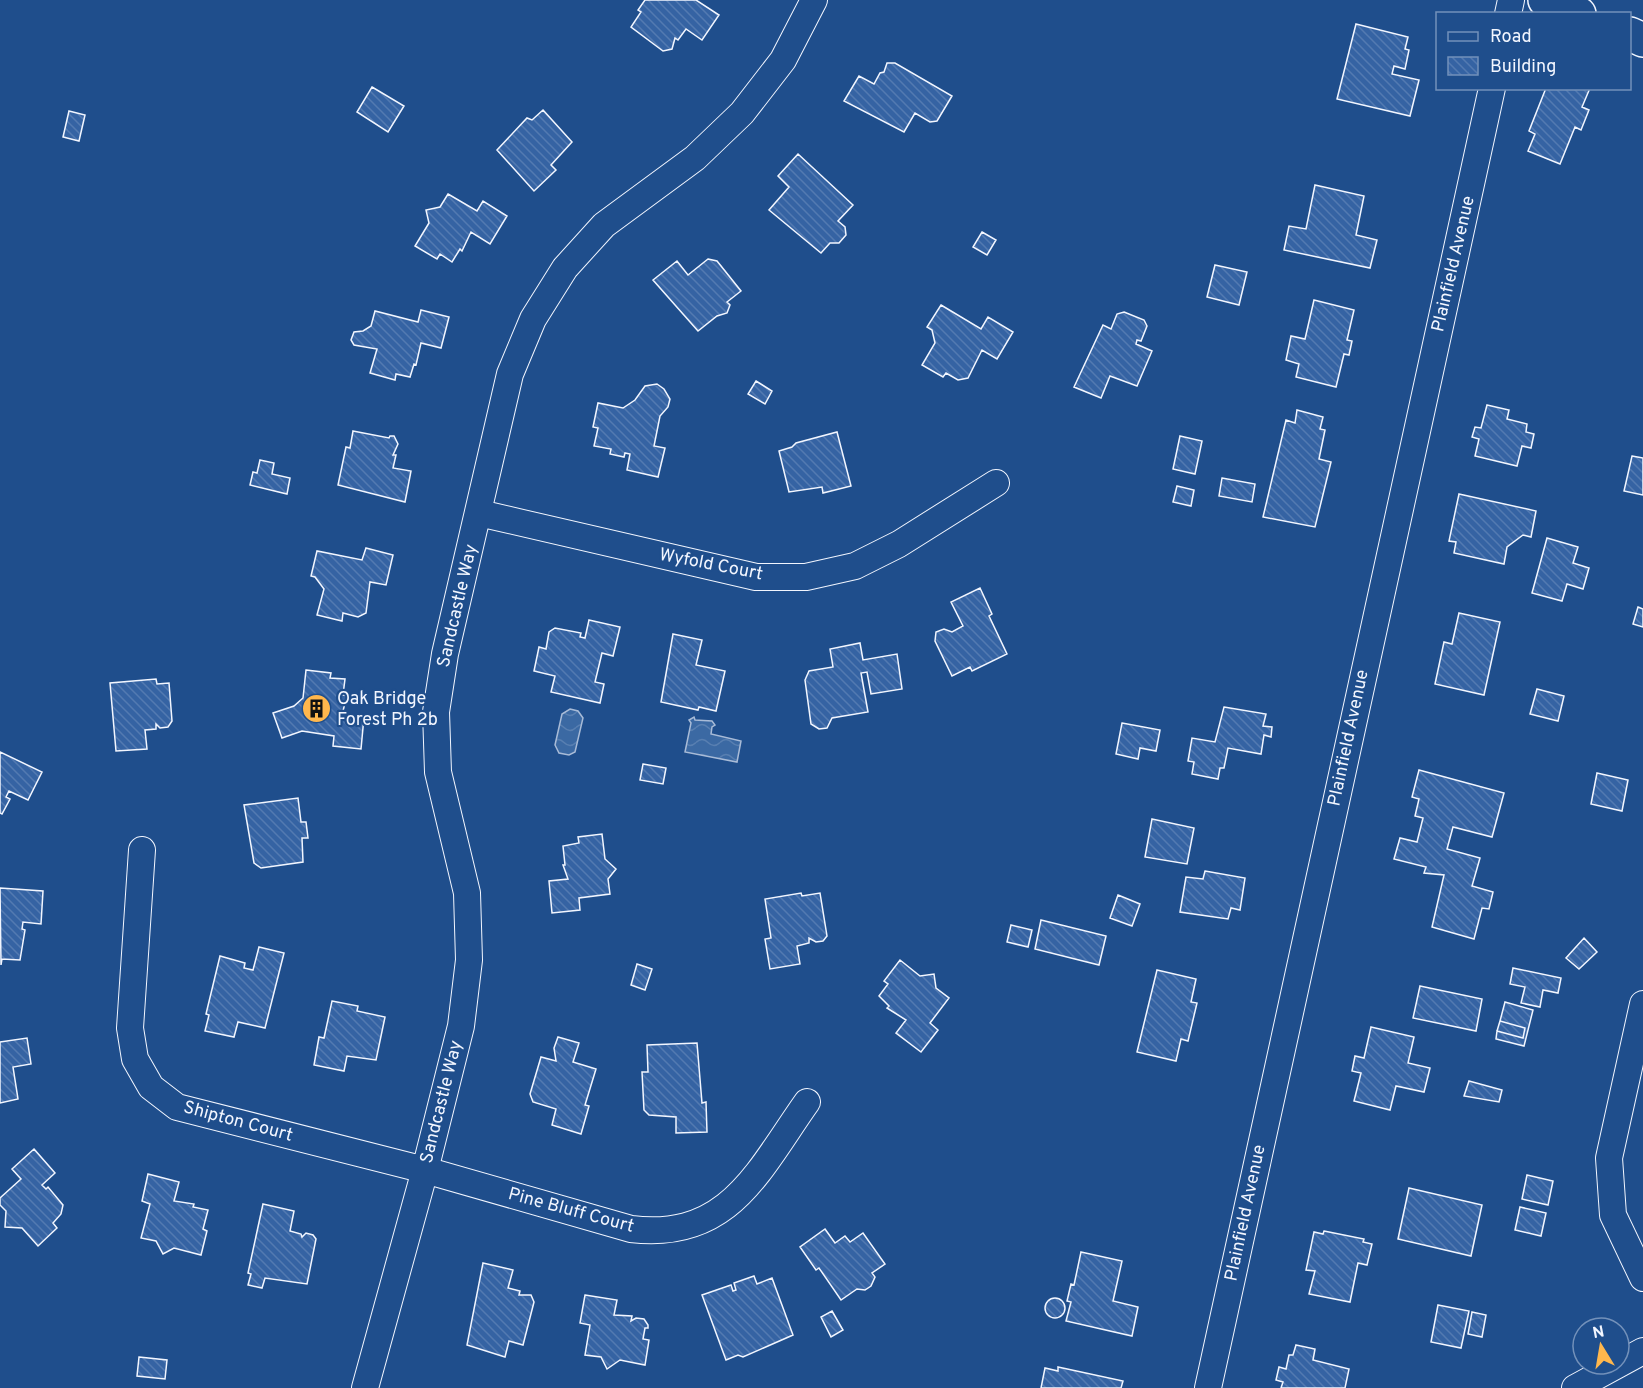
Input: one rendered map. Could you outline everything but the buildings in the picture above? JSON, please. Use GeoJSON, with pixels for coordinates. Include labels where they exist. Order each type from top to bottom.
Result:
{"type":"FeatureCollection","features":[{"type":"Feature","properties":{"kind":"main road"},"geometry":{"type":"LineString","coordinates":[[1545,0],[1574,12]]}},
{"type":"Feature","properties":{"kind":"street","name":"Sandcastle Way"},"geometry":{"type":"LineString","coordinates":[[364,1388],[425,1170],[461,1026],[469,960],[467,893],[438,772],[436,712],[445,654],[510,374],[533,319],[565,268],[604,225],[696,158],[742,113],[783,60],[814,0]]}},
{"type":"Feature","properties":{"kind":"street","name":"Plainfield Avenue"},"geometry":{"type":"LineString","coordinates":[[1208,1388],[1492,90]]}},
{"type":"Feature","properties":{"kind":"street","name":"Wyfold Court"},"geometry":{"type":"LineString","coordinates":[[479,513],[756,577],[806,577],[855,566],[899,544],[996,483]]}},
{"type":"Feature","properties":{"kind":"street","name":"Shipton Court"},"geometry":{"type":"LineString","coordinates":[[142,850],[130,1028],[135,1059],[152,1087],[177,1107],[425,1170]]}},
{"type":"Feature","properties":{"kind":"street"},"geometry":{"type":"LineString","coordinates":[[1643,1004],[1609,1158],[1613,1215],[1643,1278]]}},
{"type":"Feature","properties":{"kind":"street","name":"Pine Bluff Court"},"geometry":{"type":"LineString","coordinates":[[425,1170],[631,1229],[654,1232],[678,1229],[712,1217],[742,1195],[807,1102]]}},
{"type":"Feature","properties":{"kind":"street"},"geometry":{"type":"LineString","coordinates":[[1575,1388],[1643,1351]]}},
{"type":"Feature","properties":{"kind":"water"},"geometry":{"type":"Polygon","coordinates":[[[570,709],[578,711],[583,718],[575,752],[569,755],[559,753],[555,745],[562,714],[570,709]]]}},
{"type":"Feature","properties":{"kind":"water"},"geometry":{"type":"Polygon","coordinates":[[[694,717],[695,720],[712,721],[715,725],[712,727],[711,734],[741,741],[737,762],[685,752],[691,723],[689,720],[694,717]]]}},
{"type":"Feature","properties":{"kind":"place","name":"Oak Bridge Forest Ph 2b"},"geometry":{"type":"Point","coordinates":[316,709]}}]}
